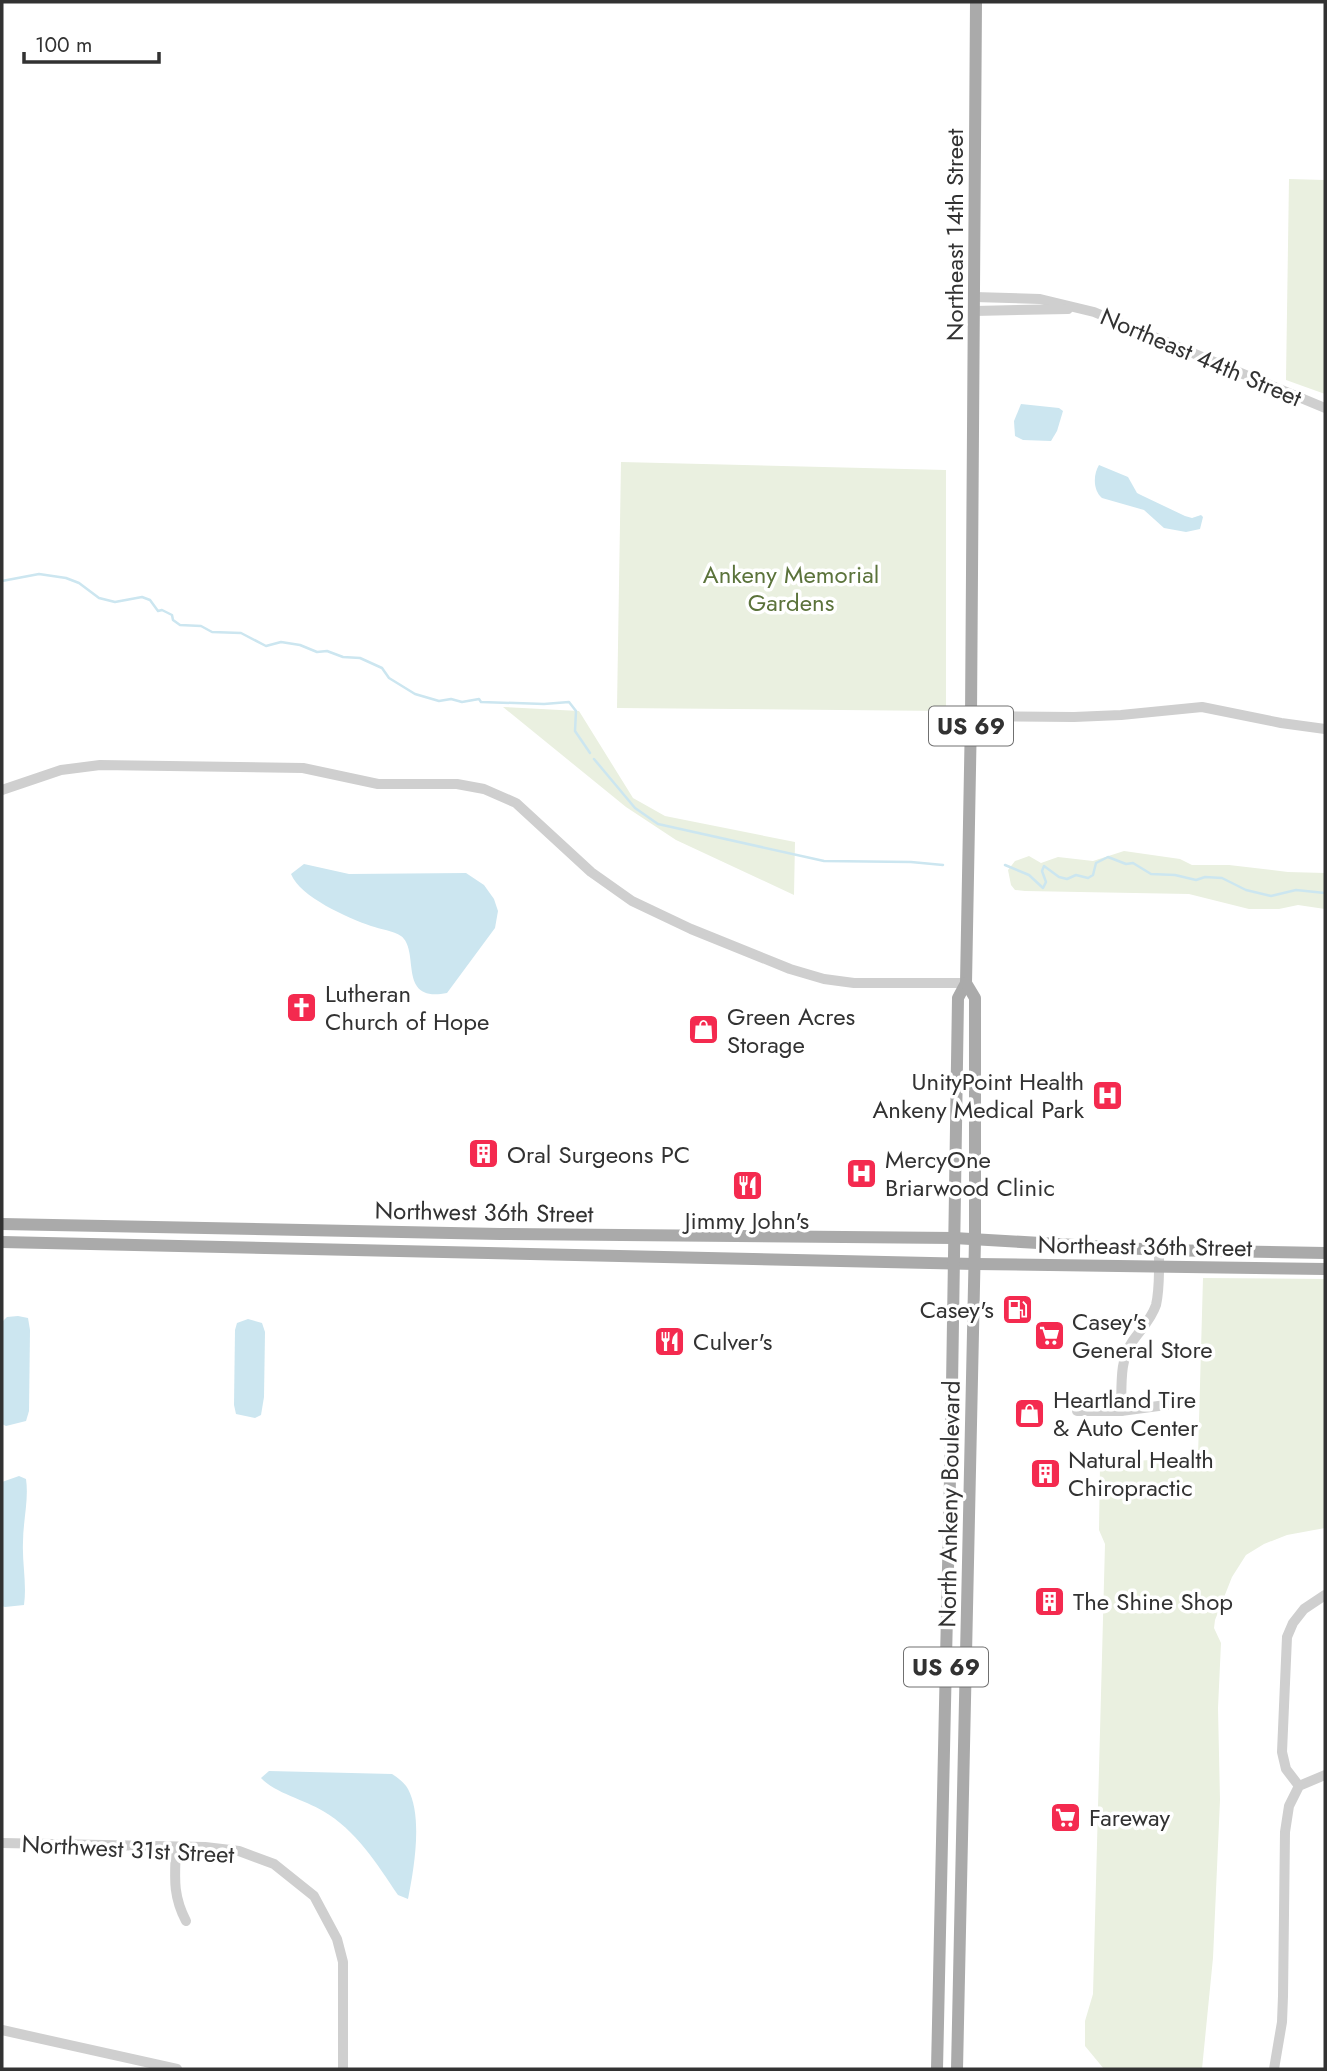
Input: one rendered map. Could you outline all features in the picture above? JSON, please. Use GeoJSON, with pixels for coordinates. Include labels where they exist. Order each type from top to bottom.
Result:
{"type":"FeatureCollection","features":[{"type":"Feature","properties":{"kind":"main road","name":"Northeast 14th Street"},"geometry":{"type":"LineString","coordinates":[[973,468],[976,2]]}},
{"type":"Feature","properties":{"kind":"main road","name":"North Ankeny Boulevard"},"geometry":{"type":"LineString","coordinates":[[957,2069],[965,1239],[957,998],[966,983],[973,468]]}},
{"type":"Feature","properties":{"kind":"main road","name":"North Ankeny Boulevard"},"geometry":{"type":"LineString","coordinates":[[937,2069],[975,998],[966,983]]}},
{"type":"Feature","properties":{"kind":"main road","name":"Northwest 36th Street"},"geometry":{"type":"LineString","coordinates":[[2,1224],[965,1239]]}},
{"type":"Feature","properties":{"kind":"main road","name":"Northeast 36th Street"},"geometry":{"type":"LineString","coordinates":[[965,1239],[1159,1250],[1325,1253]]}},
{"type":"Feature","properties":{"kind":"main road","name":"Northwest 36th Street"},"geometry":{"type":"LineString","coordinates":[[2,1242],[964,1264]]}},
{"type":"Feature","properties":{"kind":"main road","name":"Northeast 36th Street"},"geometry":{"type":"LineString","coordinates":[[964,1264],[1325,1269]]}},
{"type":"Feature","properties":{"kind":"street","name":"Northeast 44th Street"},"geometry":{"type":"LineString","coordinates":[[974,297],[1040,299],[1109,317],[1325,408]]}},
{"type":"Feature","properties":{"kind":"street","name":"Northeast 44th Street"},"geometry":{"type":"LineString","coordinates":[[974,312],[1076,308]]}},
{"type":"Feature","properties":{"kind":"street"},"geometry":{"type":"LineString","coordinates":[[971,716],[1074,717],[1202,707],[1325,729]]}},
{"type":"Feature","properties":{"kind":"street"},"geometry":{"type":"LineString","coordinates":[[2,790],[61,770],[100,765],[303,768],[378,784],[457,784],[484,789],[516,803],[592,872],[632,901],[790,970],[854,983],[966,983]]}},
{"type":"Feature","properties":{"kind":"street"},"geometry":{"type":"LineString","coordinates":[[1121,1410],[1123,1365],[1131,1343],[1152,1315],[1156,1303],[1159,1250]]}},
{"type":"Feature","properties":{"kind":"street"},"geometry":{"type":"LineString","coordinates":[[1077,1411],[1121,1410],[1181,1403]]}},
{"type":"Feature","properties":{"kind":"street"},"geometry":{"type":"LineString","coordinates":[[1299,1786],[1286,1769],[1282,1752],[1286,1641],[1293,1623],[1304,1609],[1325,1595]]}},
{"type":"Feature","properties":{"kind":"street"},"geometry":{"type":"LineString","coordinates":[[1274,2069],[1283,1996],[1287,1815],[1299,1786],[1325,1775]]}},
{"type":"Feature","properties":{"kind":"street","name":"Northwest 31st Street"},"geometry":{"type":"LineString","coordinates":[[2,1843],[239,1851],[274,1864],[314,1896],[337,1939],[344,1962],[342,2069]]}},
{"type":"Feature","properties":{"kind":"street"},"geometry":{"type":"LineString","coordinates":[[176,1847],[174,1885],[177,1903],[186,1922]]}},
{"type":"Feature","properties":{"kind":"street"},"geometry":{"type":"LineString","coordinates":[[2,2030],[177,2069]]}},
{"type":"Feature","properties":{"kind":"green space"},"geometry":{"type":"Polygon","coordinates":[[[1289,179],[1325,180],[1325,394],[1286,380],[1289,179]]]}},
{"type":"Feature","properties":{"kind":"green space","name":"Ankeny Memorial Gardens"},"geometry":{"type":"Polygon","coordinates":[[[621,462],[946,470],[946,711],[617,708],[621,462]]]}},
{"type":"Feature","properties":{"kind":"green space"},"geometry":{"type":"Polygon","coordinates":[[[503,707],[579,711],[633,798],[665,816],[795,842],[794,895],[676,840],[626,807],[503,707]]]}},
{"type":"Feature","properties":{"kind":"green space"},"geometry":{"type":"Polygon","coordinates":[[[1124,851],[1180,859],[1192,865],[1229,865],[1325,873],[1325,909],[1298,905],[1279,909],[1249,909],[1189,894],[1025,891],[1015,890],[1011,885],[1008,870],[1015,861],[1029,856],[1041,863],[1058,857],[1093,861],[1124,851]]]}},
{"type":"Feature","properties":{"kind":"green space"},"geometry":{"type":"Polygon","coordinates":[[[1203,1278],[1325,1279],[1325,1528],[1287,1535],[1246,1555],[1232,1577],[1215,1620],[1214,1628],[1221,1643],[1218,1708],[1220,1800],[1213,1958],[1202,2069],[1104,2069],[1085,2046],[1085,2021],[1093,1994],[1105,1544],[1099,1530],[1100,1464],[1198,1456],[1203,1278]]]}},
{"type":"Feature","properties":{"kind":"water"},"geometry":{"type":"Polygon","coordinates":[[[1021,404],[1059,408],[1063,411],[1051,441],[1023,440],[1015,436],[1014,421],[1021,404]]]}},
{"type":"Feature","properties":{"kind":"water"},"geometry":{"type":"Polygon","coordinates":[[[1099,465],[1128,477],[1137,493],[1143,496],[1185,516],[1192,518],[1201,515],[1203,517],[1200,529],[1186,532],[1164,528],[1144,510],[1102,498],[1095,482],[1099,465]]]}},
{"type":"Feature","properties":{"kind":"water"},"geometry":{"type":"Polygon","coordinates":[[[304,864],[349,874],[466,873],[484,885],[494,899],[498,911],[495,928],[447,993],[431,994],[421,990],[415,983],[407,943],[401,936],[350,918],[304,891],[291,874],[304,864]]]}},
{"type":"Feature","properties":{"kind":"water"},"geometry":{"type":"Polygon","coordinates":[[[7,1317],[28,1318],[30,1330],[29,1411],[26,1421],[6,1426],[2,1424],[2,1322],[7,1317]]]}},
{"type":"Feature","properties":{"kind":"water"},"geometry":{"type":"Polygon","coordinates":[[[248,1319],[262,1323],[265,1332],[264,1397],[261,1415],[255,1418],[236,1414],[234,1405],[235,1330],[237,1323],[248,1319]]]}},
{"type":"Feature","properties":{"kind":"water"},"geometry":{"type":"Polygon","coordinates":[[[19,1476],[26,1479],[27,1487],[23,1542],[24,1605],[5,1607],[2,1606],[2,1482],[19,1476]]]}},
{"type":"Feature","properties":{"kind":"water"},"geometry":{"type":"Polygon","coordinates":[[[269,1771],[392,1774],[401,1781],[413,1801],[416,1828],[415,1858],[408,1899],[398,1895],[365,1849],[346,1828],[316,1807],[274,1788],[261,1778],[269,1771]]]}},
{"type":"Feature","properties":{"kind":"waterway"},"geometry":{"type":"LineString","coordinates":[[2,581],[39,574],[66,578],[79,583],[99,598],[115,602],[142,597],[150,600],[158,611],[172,615],[173,620],[180,625],[201,626],[212,632],[241,633],[266,646],[281,642],[300,645],[317,652],[327,651],[343,657],[360,658],[382,668],[389,678],[415,694],[439,701],[451,699],[462,702],[479,699],[481,702],[569,702],[576,711],[575,731],[590,753]]}},
{"type":"Feature","properties":{"kind":"waterway"},"geometry":{"type":"LineString","coordinates":[[594,759],[635,808],[658,824],[824,861],[943,865]]}},
{"type":"Feature","properties":{"kind":"waterway"},"geometry":{"type":"LineString","coordinates":[[1005,865],[1029,875],[1043,888],[1046,882],[1042,871],[1044,866],[1059,877],[1067,879],[1076,875],[1088,878],[1093,875],[1096,863],[1108,857],[1126,864],[1133,863],[1151,874],[1175,875],[1196,880],[1205,877],[1222,878],[1246,890],[1271,896],[1296,890],[1325,893]]}},
{"type":"Feature","properties":{"kind":"place","name":"Lutheran Church of Hope"},"geometry":{"type":"Point","coordinates":[302,1007]}},
{"type":"Feature","properties":{"kind":"place","name":"Green Acres Storage"},"geometry":{"type":"Point","coordinates":[704,1030]}},
{"type":"Feature","properties":{"kind":"place","name":"UnityPoint Health Ankeny Medical Park"},"geometry":{"type":"Point","coordinates":[1107,1095]}},
{"type":"Feature","properties":{"kind":"place","name":"Oral Surgeons PC"},"geometry":{"type":"Point","coordinates":[484,1154]}},
{"type":"Feature","properties":{"kind":"place","name":"MercyOne Briarwood Clinic"},"geometry":{"type":"Point","coordinates":[862,1173]}},
{"type":"Feature","properties":{"kind":"place","name":"Jimmy John's"},"geometry":{"type":"Point","coordinates":[747,1186]}},
{"type":"Feature","properties":{"kind":"place","name":"Casey's"},"geometry":{"type":"Point","coordinates":[1017,1309]}},
{"type":"Feature","properties":{"kind":"place","name":"Casey's General Store"},"geometry":{"type":"Point","coordinates":[1049,1335]}},
{"type":"Feature","properties":{"kind":"place","name":"Culver's"},"geometry":{"type":"Point","coordinates":[670,1341]}},
{"type":"Feature","properties":{"kind":"place","name":"Heartland Tire & Auto Center"},"geometry":{"type":"Point","coordinates":[1030,1413]}},
{"type":"Feature","properties":{"kind":"place","name":"Natural Health Chiropractic"},"geometry":{"type":"Point","coordinates":[1045,1473]}},
{"type":"Feature","properties":{"kind":"place","name":"The Shine Shop"},"geometry":{"type":"Point","coordinates":[1050,1601]}},
{"type":"Feature","properties":{"kind":"place","name":"Fareway"},"geometry":{"type":"Point","coordinates":[1066,1817]}}]}
